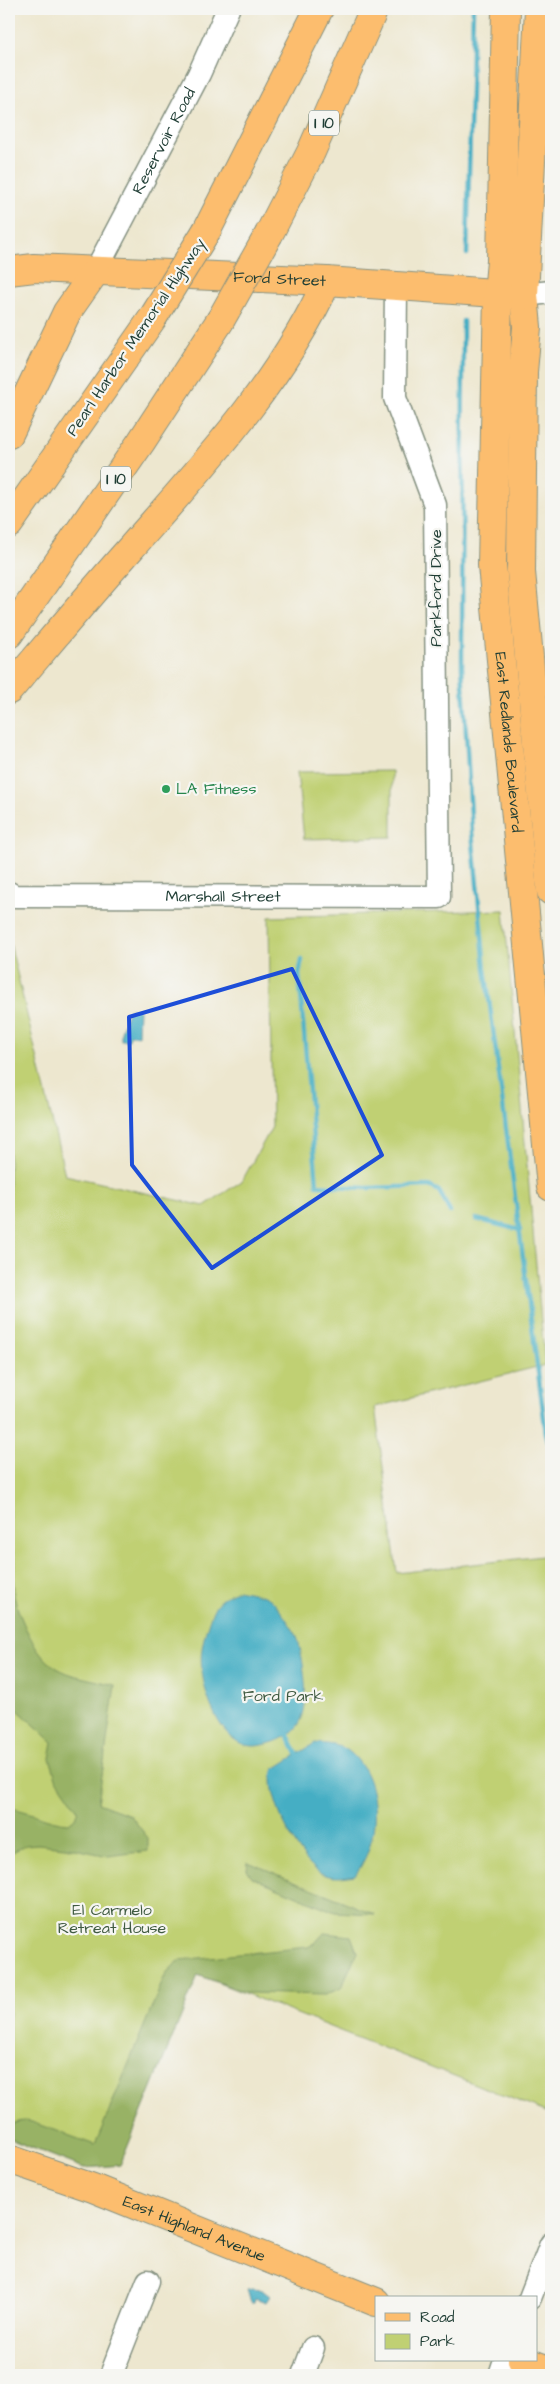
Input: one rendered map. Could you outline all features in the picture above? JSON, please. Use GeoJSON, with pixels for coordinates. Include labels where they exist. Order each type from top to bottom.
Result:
{"type":"FeatureCollection","features":[{"type":"Feature","properties":{"kind":"main road","name":"Pearl Harbor Memorial Highway"},"geometry":{"type":"LineString","coordinates":[[9,524],[152,319],[207,230],[319,9]]}},
{"type":"Feature","properties":{"kind":"main road","name":"I 10"},"geometry":{"type":"LineString","coordinates":[[9,634],[141,442],[220,321],[269,234],[311,152],[374,9]]}},
{"type":"Feature","properties":{"kind":"main road"},"geometry":{"type":"LineString","coordinates":[[506,9],[501,261],[511,295]]}},
{"type":"Feature","properties":{"kind":"main road"},"geometry":{"type":"LineString","coordinates":[[511,295],[539,9]]}},
{"type":"Feature","properties":{"kind":"main road","name":"Ford Street"},"geometry":{"type":"LineString","coordinates":[[9,271],[34,268],[327,281],[511,295]]}},
{"type":"Feature","properties":{"kind":"main road"},"geometry":{"type":"LineString","coordinates":[[9,434],[67,312],[95,272]]}},
{"type":"Feature","properties":{"kind":"main road"},"geometry":{"type":"LineString","coordinates":[[9,690],[214,454],[266,385],[316,305],[327,281]]}},
{"type":"Feature","properties":{"kind":"main road","name":"East Redlands Boulevard"},"geometry":{"type":"LineString","coordinates":[[511,295],[527,327],[523,372],[522,572],[551,891]]}},
{"type":"Feature","properties":{"kind":"main road","name":"East Redlands Boulevard"},"geometry":{"type":"LineString","coordinates":[[511,295],[492,565],[551,1188]]}},
{"type":"Feature","properties":{"kind":"main road","name":"East Highland Avenue"},"geometry":{"type":"LineString","coordinates":[[9,2159],[111,2196],[375,2302]]}},
{"type":"Feature","properties":{"kind":"main road"},"geometry":{"type":"LineString","coordinates":[[527,2362],[551,2372]]}},
{"type":"Feature","properties":{"kind":"street","name":"Reservoir Road"},"geometry":{"type":"LineString","coordinates":[[95,272],[199,74],[228,9]]}},
{"type":"Feature","properties":{"kind":"street","name":"Parkford Drive"},"geometry":{"type":"LineString","coordinates":[[396,286],[395,398],[435,505],[439,896]]}},
{"type":"Feature","properties":{"kind":"street","name":"Ford Street"},"geometry":{"type":"LineString","coordinates":[[511,295],[551,292]]}},
{"type":"Feature","properties":{"kind":"street","name":"Marshall Street"},"geometry":{"type":"LineString","coordinates":[[9,893],[14,896],[439,896]]}},
{"type":"Feature","properties":{"kind":"street"},"geometry":{"type":"LineString","coordinates":[[531,2296],[551,2244]]}},
{"type":"Feature","properties":{"kind":"street"},"geometry":{"type":"LineString","coordinates":[[111,2375],[148,2281]]}},
{"type":"Feature","properties":{"kind":"street"},"geometry":{"type":"LineString","coordinates":[[303,2375],[314,2348]]}},
{"type":"Feature","properties":{"kind":"street"},"geometry":{"type":"LineString","coordinates":[[500,2375],[504,2362]]}},
{"type":"Feature","properties":{"kind":"highlighted area"},"geometry":{"type":"Polygon","coordinates":[[[292,969],[382,1155],[212,1268],[132,1165],[129,1017],[292,969]]]}},
{"type":"Feature","properties":{"kind":"green space"},"geometry":{"type":"Polygon","coordinates":[[[392,771],[392,837],[304,839],[297,772],[392,771]]]}},
{"type":"Feature","properties":{"kind":"green space","name":"Ford Park"},"geometry":{"type":"Polygon","coordinates":[[[504,910],[545,1365],[375,1407],[397,1573],[551,1555],[551,2114],[198,1975],[120,2165],[84,2168],[9,2139],[9,939],[65,1175],[204,1206],[242,1181],[272,1127],[269,917],[504,910]]]}},
{"type":"Feature","properties":{"kind":"green space"},"geometry":{"type":"Polygon","coordinates":[[[9,1540],[14,1560],[14,1593],[18,1611],[26,1629],[43,1656],[52,1665],[72,1675],[115,1685],[98,1803],[130,1815],[148,1838],[148,1851],[108,1856],[66,1847],[38,1844],[26,1845],[9,1854],[9,1808],[53,1821],[69,1823],[75,1818],[78,1810],[56,1778],[50,1758],[53,1742],[9,1702],[9,1540]]]}},
{"type":"Feature","properties":{"kind":"green space"},"geometry":{"type":"Polygon","coordinates":[[[248,1862],[374,1914],[335,1912],[252,1877],[247,1869],[248,1862]]]}},
{"type":"Feature","properties":{"kind":"green space"},"geometry":{"type":"Polygon","coordinates":[[[324,1933],[351,1936],[357,1952],[341,1988],[325,1995],[248,1993],[198,1975],[120,2165],[84,2168],[10,2139],[9,2130],[14,2123],[26,2120],[95,2145],[166,1973],[180,1960],[308,1947],[315,1943],[324,1933]]]}},
{"type":"Feature","properties":{"kind":"water"},"geometry":{"type":"Polygon","coordinates":[[[129,1009],[139,1010],[138,1035],[130,1035],[129,1040],[121,1040],[121,1031],[129,1009]]]}},
{"type":"Feature","properties":{"kind":"water"},"geometry":{"type":"Polygon","coordinates":[[[237,1590],[267,1597],[289,1623],[297,1636],[305,1680],[305,1704],[297,1727],[287,1736],[274,1742],[255,1746],[242,1744],[230,1736],[220,1724],[212,1709],[207,1693],[201,1662],[206,1633],[216,1605],[220,1600],[237,1590]]]}},
{"type":"Feature","properties":{"kind":"water"},"geometry":{"type":"Polygon","coordinates":[[[315,1743],[344,1748],[362,1766],[369,1781],[373,1797],[373,1830],[363,1862],[355,1875],[334,1877],[321,1873],[312,1866],[294,1841],[278,1809],[272,1780],[274,1769],[315,1743]]]}},
{"type":"Feature","properties":{"kind":"water"},"geometry":{"type":"Polygon","coordinates":[[[247,2290],[262,2290],[270,2296],[266,2302],[255,2298],[254,2302],[251,2302],[247,2290]]]}},
{"type":"Feature","properties":{"kind":"waterway"},"geometry":{"type":"LineString","coordinates":[[467,254],[473,9]]}},
{"type":"Feature","properties":{"kind":"waterway"},"geometry":{"type":"LineString","coordinates":[[463,321],[462,667],[472,832],[485,968],[546,1433],[551,1452]]}},
{"type":"Feature","properties":{"kind":"waterway"},"geometry":{"type":"LineString","coordinates":[[302,960],[299,974],[317,1185],[366,1188],[429,1186],[439,1191],[450,1212]]}},
{"type":"Feature","properties":{"kind":"waterway"},"geometry":{"type":"LineString","coordinates":[[476,1219],[520,1230]]}},
{"type":"Feature","properties":{"kind":"waterway"},"geometry":{"type":"LineString","coordinates":[[288,1735],[297,1754]]}},
{"type":"Feature","properties":{"kind":"place","name":"LA Fitness"},"geometry":{"type":"Point","coordinates":[166,789]}},
{"type":"Feature","properties":{"kind":"park label","name":"El Carmelo Retreat House"},"geometry":{"type":"Point","coordinates":[112,1919]}}]}
